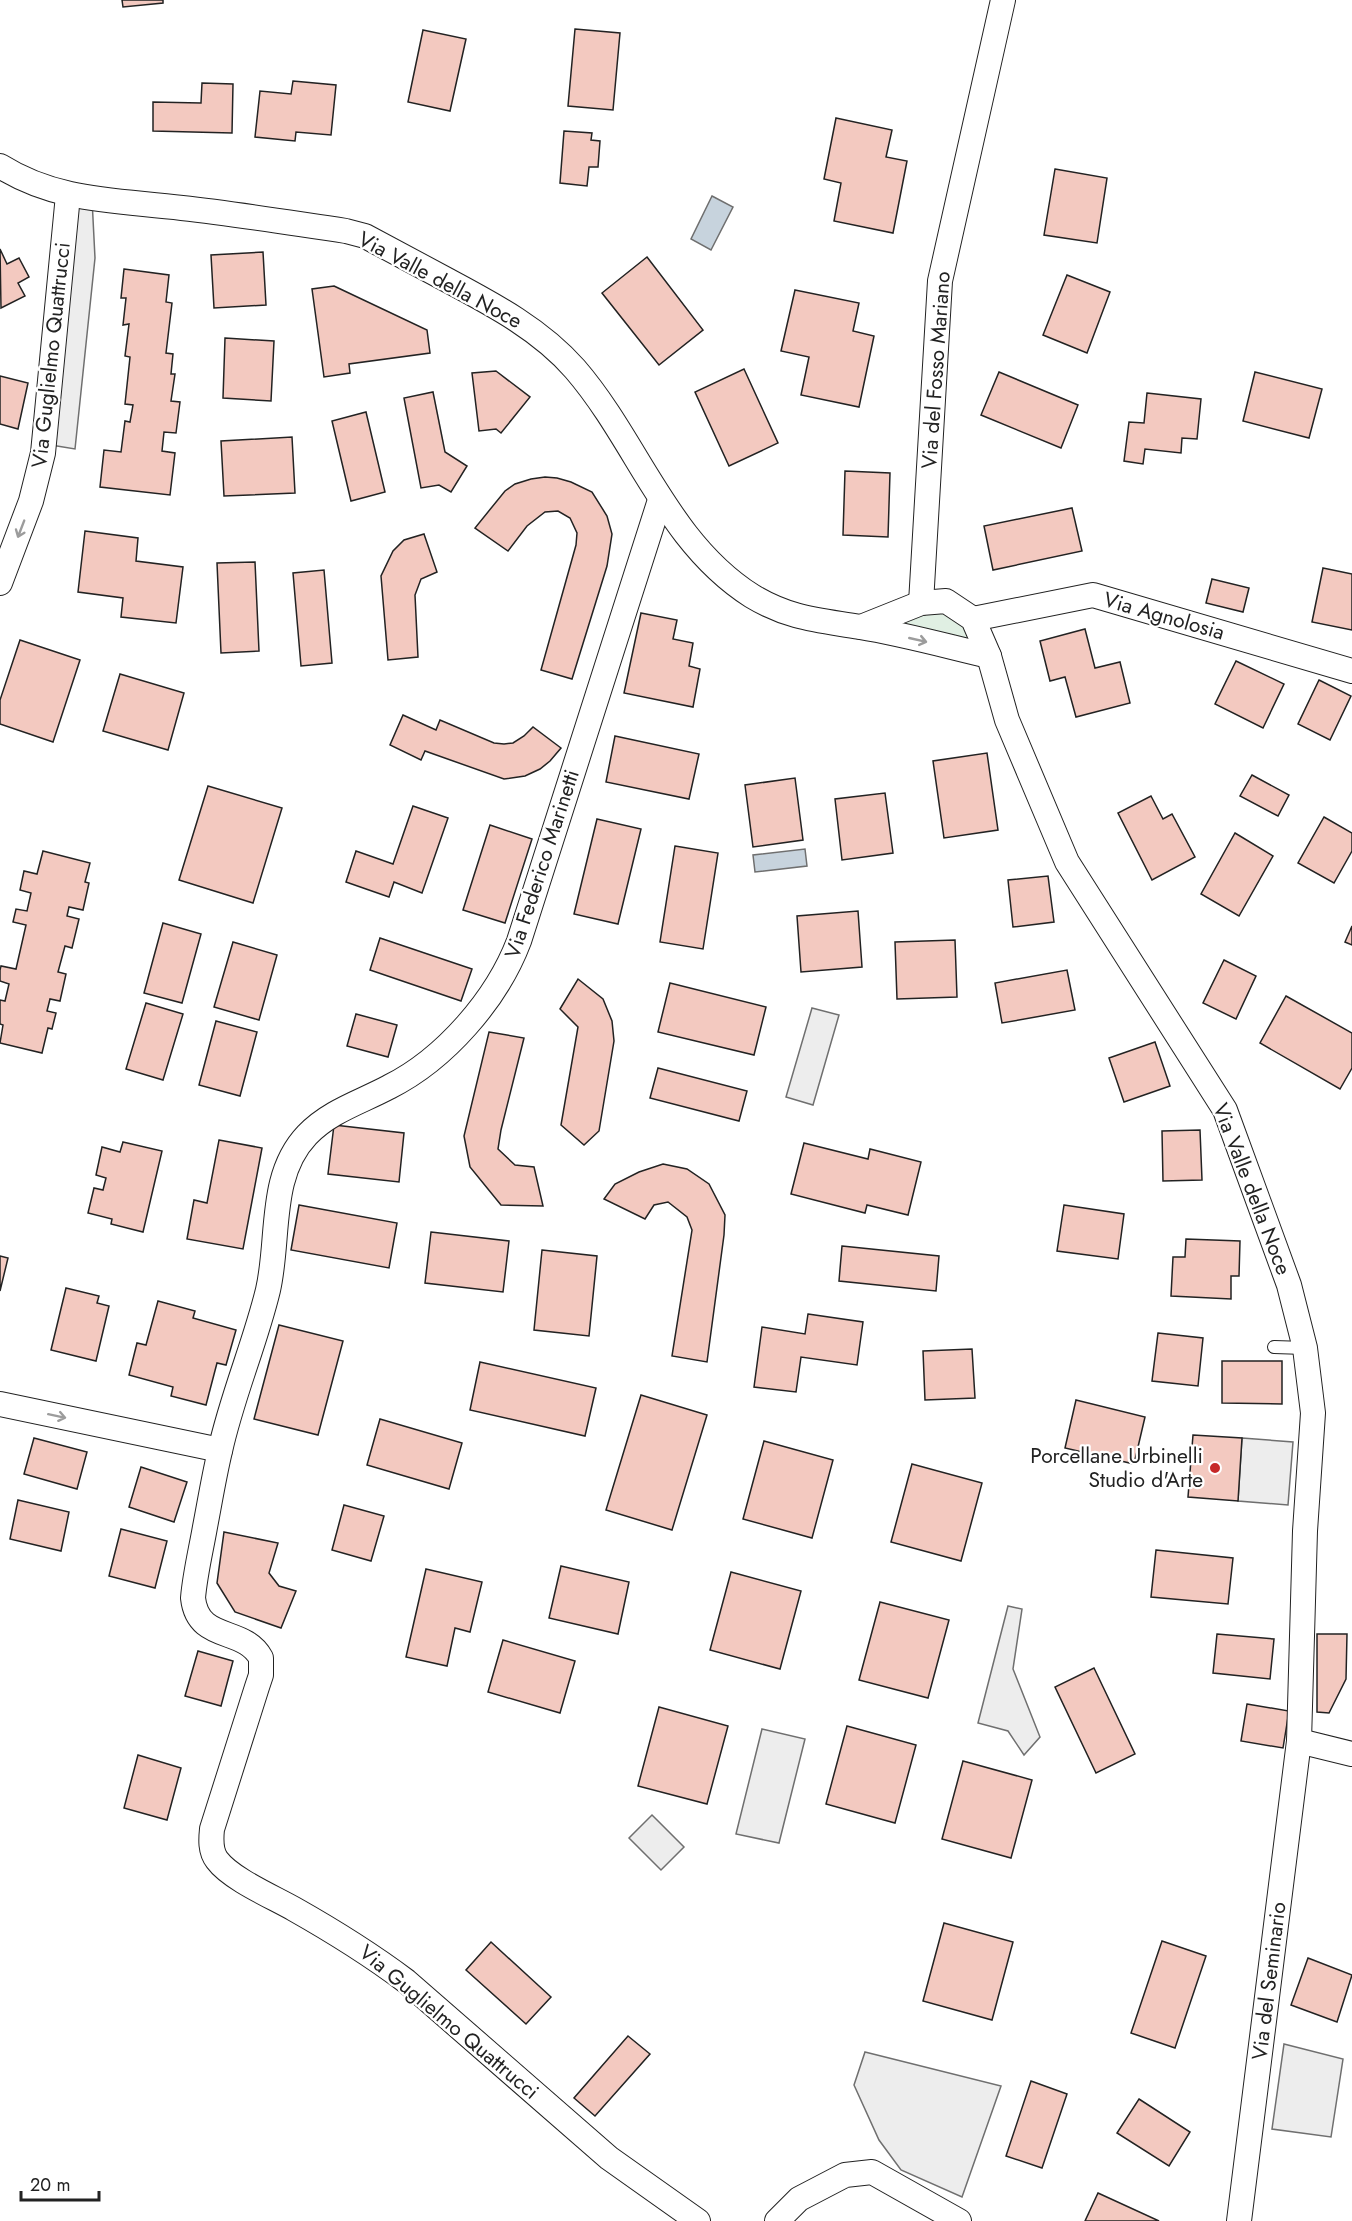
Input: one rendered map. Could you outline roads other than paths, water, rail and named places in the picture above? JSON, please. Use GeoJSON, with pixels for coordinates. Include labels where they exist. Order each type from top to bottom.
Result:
{"type":"FeatureCollection","features":[{"type":"Feature","properties":{"kind":"street","name":"Via del Fosso Mariano"},"geometry":{"type":"LineString","coordinates":[[921,603],[940,281],[1003,0]]}},
{"type":"Feature","properties":{"kind":"street"},"geometry":{"type":"LineString","coordinates":[[0,166],[28,181],[68,195]]}},
{"type":"Feature","properties":{"kind":"street","name":"Via Valle della Noce"},"geometry":{"type":"LineString","coordinates":[[68,195],[346,231],[372,240],[491,303],[553,346],[597,397],[678,526],[727,578],[752,596],[795,616],[820,622],[861,627],[989,656]]}},
{"type":"Feature","properties":{"kind":"street","name":"Via Guglielmo Quattrucci"},"geometry":{"type":"LineString","coordinates":[[0,583],[32,501],[45,444],[68,195]]}},
{"type":"Feature","properties":{"kind":"street","name":"Via Federico Marinetti"},"geometry":{"type":"LineString","coordinates":[[220,1450],[268,1289],[280,1191],[290,1159],[308,1133],[325,1120],[341,1109],[407,1078],[437,1056],[489,998],[504,975],[519,941],[660,500]]}},
{"type":"Feature","properties":{"kind":"street","name":"Via Agnolosia"},"geometry":{"type":"LineString","coordinates":[[974,619],[1093,595],[1352,671]]}},
{"type":"Feature","properties":{"kind":"street","name":"Via Valle della Noce"},"geometry":{"type":"LineString","coordinates":[[861,627],[921,603],[946,601],[974,619],[989,656],[1007,720],[1067,862],[1225,1110],[1290,1285],[1305,1348],[1313,1413],[1305,1531],[1299,1741]]}},
{"type":"Feature","properties":{"kind":"street"},"geometry":{"type":"LineString","coordinates":[[0,1404],[220,1450]]}},
{"type":"Feature","properties":{"kind":"street","name":"Via Guglielmo Quattrucci"},"geometry":{"type":"LineString","coordinates":[[220,1450],[194,1587],[194,1609],[198,1617],[207,1625],[255,1648],[261,1658],[261,1666],[257,1687],[212,1829],[211,1841],[216,1858],[236,1875],[349,1940],[406,1981],[609,2158],[698,2221]]}},
{"type":"Feature","properties":{"kind":"street"},"geometry":{"type":"LineString","coordinates":[[1299,1741],[1352,1754]]}},
{"type":"Feature","properties":{"kind":"street","name":"Via del Seminario"},"geometry":{"type":"LineString","coordinates":[[1239,2221],[1299,1741]]}},
{"type":"Feature","properties":{"kind":"street"},"geometry":{"type":"LineString","coordinates":[[777,2221],[799,2199],[845,2175],[872,2172],[959,2221]]}},
{"type":"Feature","properties":{"kind":"lane"},"geometry":{"type":"LineString","coordinates":[[1274,1347],[1305,1348]]}},
{"type":"Feature","properties":{"kind":"place","name":"Porcellane Urbinelli Studio d'Arte"},"geometry":{"type":"Point","coordinates":[1215,1468]}}]}
